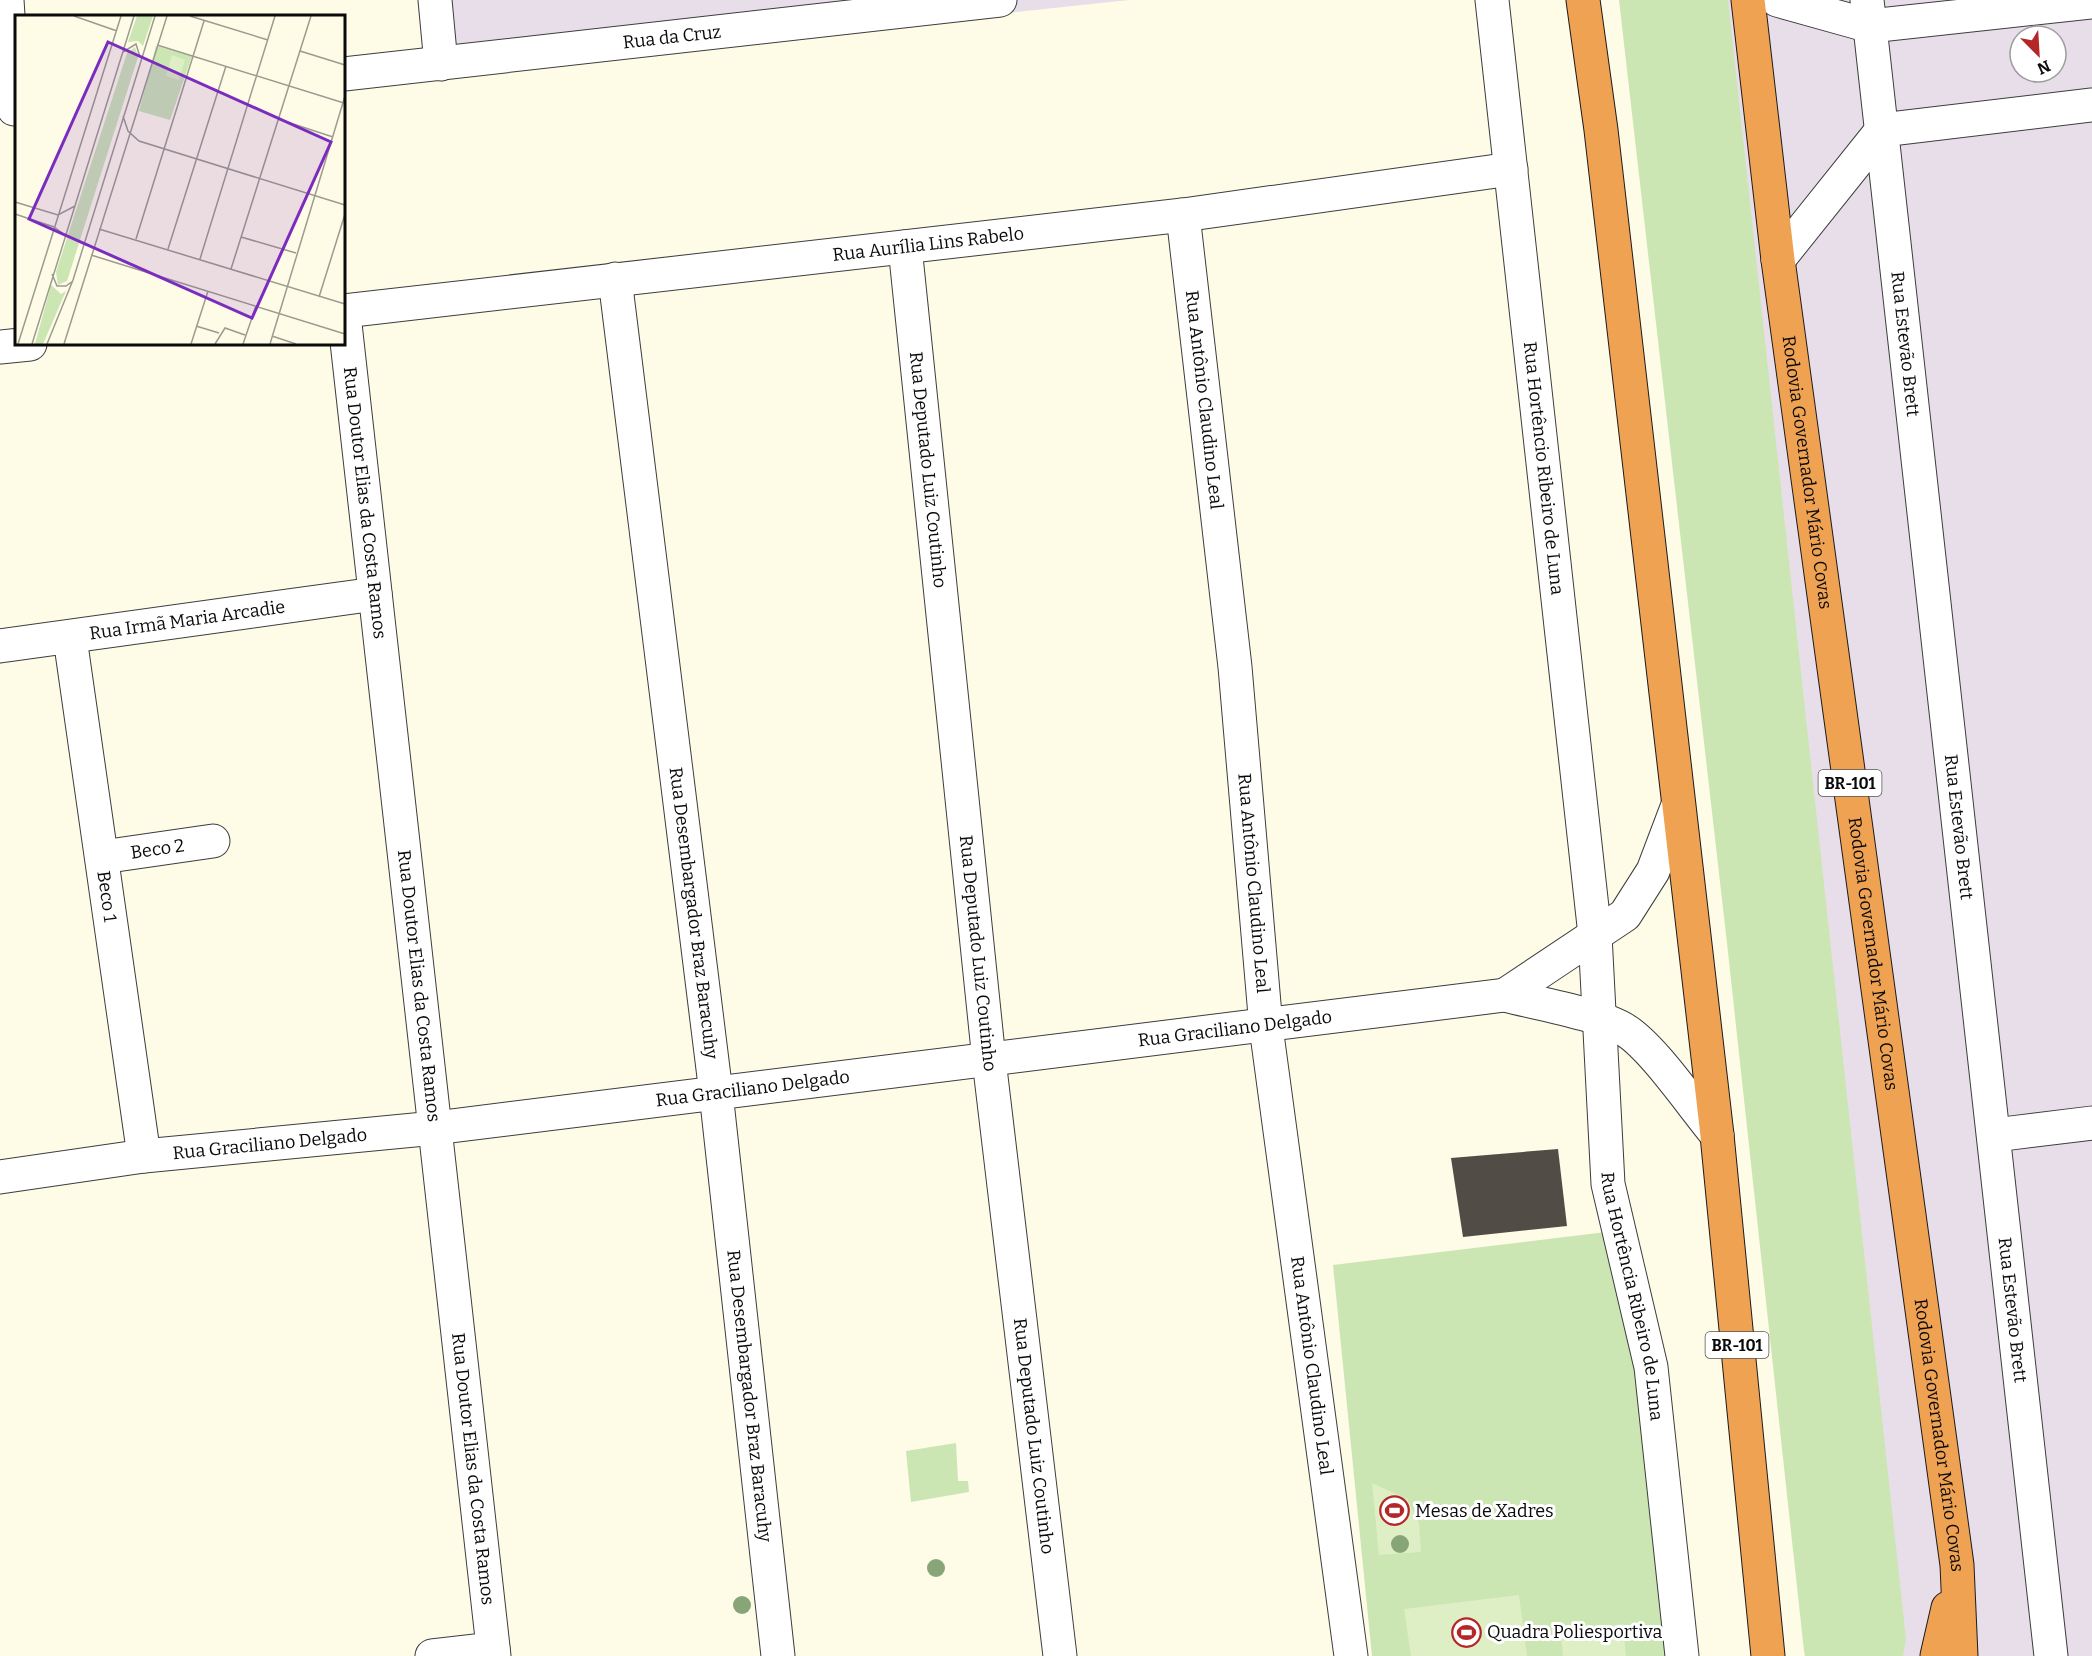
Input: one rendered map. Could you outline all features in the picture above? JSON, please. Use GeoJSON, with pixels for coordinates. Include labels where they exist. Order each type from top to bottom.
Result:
{"type":"FeatureCollection","features":[{"type":"Feature","properties":{"kind":"highway","name":"BR-101"},"geometry":{"type":"LineString","coordinates":[[1582,0],[1601,130],[1717,1135],[1768,1656]]}},
{"type":"Feature","properties":{"kind":"highway","name":"Rodovia Governador Mário Covas"},"geometry":{"type":"LineString","coordinates":[[1748,0],[1778,260],[1957,1565],[1961,1656]]}},
{"type":"Feature","properties":{"kind":"highway"},"geometry":{"type":"LineString","coordinates":[[1757,1555],[1790,1656]]}},
{"type":"Feature","properties":{"kind":"highway"},"geometry":{"type":"LineString","coordinates":[[1937,1656],[1957,1565]]}},
{"type":"Feature","properties":{"kind":"street"},"geometry":{"type":"LineString","coordinates":[[7,0],[10,109]]}},
{"type":"Feature","properties":{"kind":"street"},"geometry":{"type":"LineString","coordinates":[[435,0],[441,64]]}},
{"type":"Feature","properties":{"kind":"street","name":"Rua da Cruz"},"geometry":{"type":"LineString","coordinates":[[345,74],[1000,0]]}},
{"type":"Feature","properties":{"kind":"street","name":"Rua Hortêncio Ribeiro de Luna"},"geometry":{"type":"LineString","coordinates":[[1492,0],[1595,935]]}},
{"type":"Feature","properties":{"kind":"street"},"geometry":{"type":"LineString","coordinates":[[1777,0],[1868,13],[2092,2]]}},
{"type":"Feature","properties":{"kind":"street","name":"Rua Estevão Brett"},"geometry":{"type":"LineString","coordinates":[[1868,13],[1995,1136],[2051,1656]]}},
{"type":"Feature","properties":{"kind":"street"},"geometry":{"type":"LineString","coordinates":[[1778,260],[1882,130],[2092,105]]}},
{"type":"Feature","properties":{"kind":"street","name":"Rua Aurília Lins Rabelo"},"geometry":{"type":"LineString","coordinates":[[345,313],[615,279],[1183,215],[1511,169]]}},
{"type":"Feature","properties":{"kind":"street","name":"Rua Antônio Claudino Leal"},"geometry":{"type":"LineString","coordinates":[[1183,215],[1235,667],[1266,1027],[1351,1656]]}},
{"type":"Feature","properties":{"kind":"street","name":"Rua Deputado Luiz Coutinho"},"geometry":{"type":"LineString","coordinates":[[905,248],[989,1060],[1060,1656]]}},
{"type":"Feature","properties":{"kind":"street","name":"Rua Desembargador Braz Baracuhy"},"geometry":{"type":"LineString","coordinates":[[615,279],[716,1094],[778,1656]]}},
{"type":"Feature","properties":{"kind":"street","name":"Rua Doutor Elias da Costa Ramos"},"geometry":{"type":"LineString","coordinates":[[345,322],[494,1653]]}},
{"type":"Feature","properties":{"kind":"street"},"geometry":{"type":"LineString","coordinates":[[0,347],[20,345]]}},
{"type":"Feature","properties":{"kind":"street","name":"Rua Irmã Maria Arcadie"},"geometry":{"type":"LineString","coordinates":[[0,646],[375,594]]}},
{"type":"Feature","properties":{"kind":"street","name":"Beco 1"},"geometry":{"type":"LineString","coordinates":[[70,638],[144,1156]]}},
{"type":"Feature","properties":{"kind":"street","name":"Rua Graciliano Delgado"},"geometry":{"type":"LineString","coordinates":[[1504,995],[1625,915],[1653,871],[1678,805]]}},
{"type":"Feature","properties":{"kind":"street","name":"Beco 2"},"geometry":{"type":"LineString","coordinates":[[102,857],[213,841]]}},
{"type":"Feature","properties":{"kind":"street","name":"Rua Hortência Ribeiro de Luna"},"geometry":{"type":"LineString","coordinates":[[1595,935],[1608,1184],[1651,1367],[1682,1656]]}},
{"type":"Feature","properties":{"kind":"street","name":"Rua Graciliano Delgado"},"geometry":{"type":"LineString","coordinates":[[0,1177],[144,1156],[435,1128],[716,1094],[1266,1027],[1504,995],[1599,1020],[1625,1030],[1649,1052],[1717,1135]]}},
{"type":"Feature","properties":{"kind":"street"},"geometry":{"type":"LineString","coordinates":[[1995,1136],[2092,1123]]}},
{"type":"Feature","properties":{"kind":"street"},"geometry":{"type":"LineString","coordinates":[[432,1656],[494,1653]]}},
{"type":"Feature","properties":{"kind":"shaded area"},"geometry":{"type":"Polygon","coordinates":[[[435,0],[1129,0],[444,73],[435,0]]]}},
{"type":"Feature","properties":{"kind":"shaded area"},"geometry":{"type":"Polygon","coordinates":[[[1667,0],[2092,0],[2092,1656],[1868,1656],[1667,0]]]}},
{"type":"Feature","properties":{"kind":"green space"},"geometry":{"type":"Polygon","coordinates":[[[1619,0],[1728,0],[1906,1639],[1903,1656],[1805,1656],[1804,1651],[1727,943],[1619,0]]]}},
{"type":"Feature","properties":{"kind":"green space"},"geometry":{"type":"Polygon","coordinates":[[[1614,1231],[1690,1656],[1372,1656],[1333,1265],[1614,1231]]]}},
{"type":"Feature","properties":{"kind":"green space"},"geometry":{"type":"Polygon","coordinates":[[[956,1443],[958,1481],[968,1481],[969,1492],[911,1502],[906,1451],[956,1443]]]}},
{"type":"Feature","properties":{"kind":"green space","name":"Mesas de Xadres"},"geometry":{"type":"Polygon","coordinates":[[[1372,1483],[1407,1499],[1419,1523],[1421,1552],[1379,1555],[1372,1483]]]}},
{"type":"Feature","properties":{"kind":"green space","name":"Quadra Poliesportiva"},"geometry":{"type":"Polygon","coordinates":[[[1519,1595],[1527,1656],[1411,1656],[1404,1609],[1519,1595]]]}},
{"type":"Feature","properties":{"kind":"green space"},"geometry":{"type":"Polygon","coordinates":[[[1623,1624],[1626,1656],[1563,1656],[1561,1636],[1623,1624]]]}},
{"type":"Feature","properties":{"kind":"building"},"geometry":{"type":"Polygon","coordinates":[[[1558,1149],[1567,1226],[1463,1237],[1451,1158],[1558,1149]]]}},
{"type":"Feature","properties":{"kind":"place","name":"Mesas de Xadres"},"geometry":{"type":"Point","coordinates":[1394,1511]}},
{"type":"Feature","properties":{"kind":"place","name":"Quadra Poliesportiva"},"geometry":{"type":"Point","coordinates":[1466,1632]}}]}
